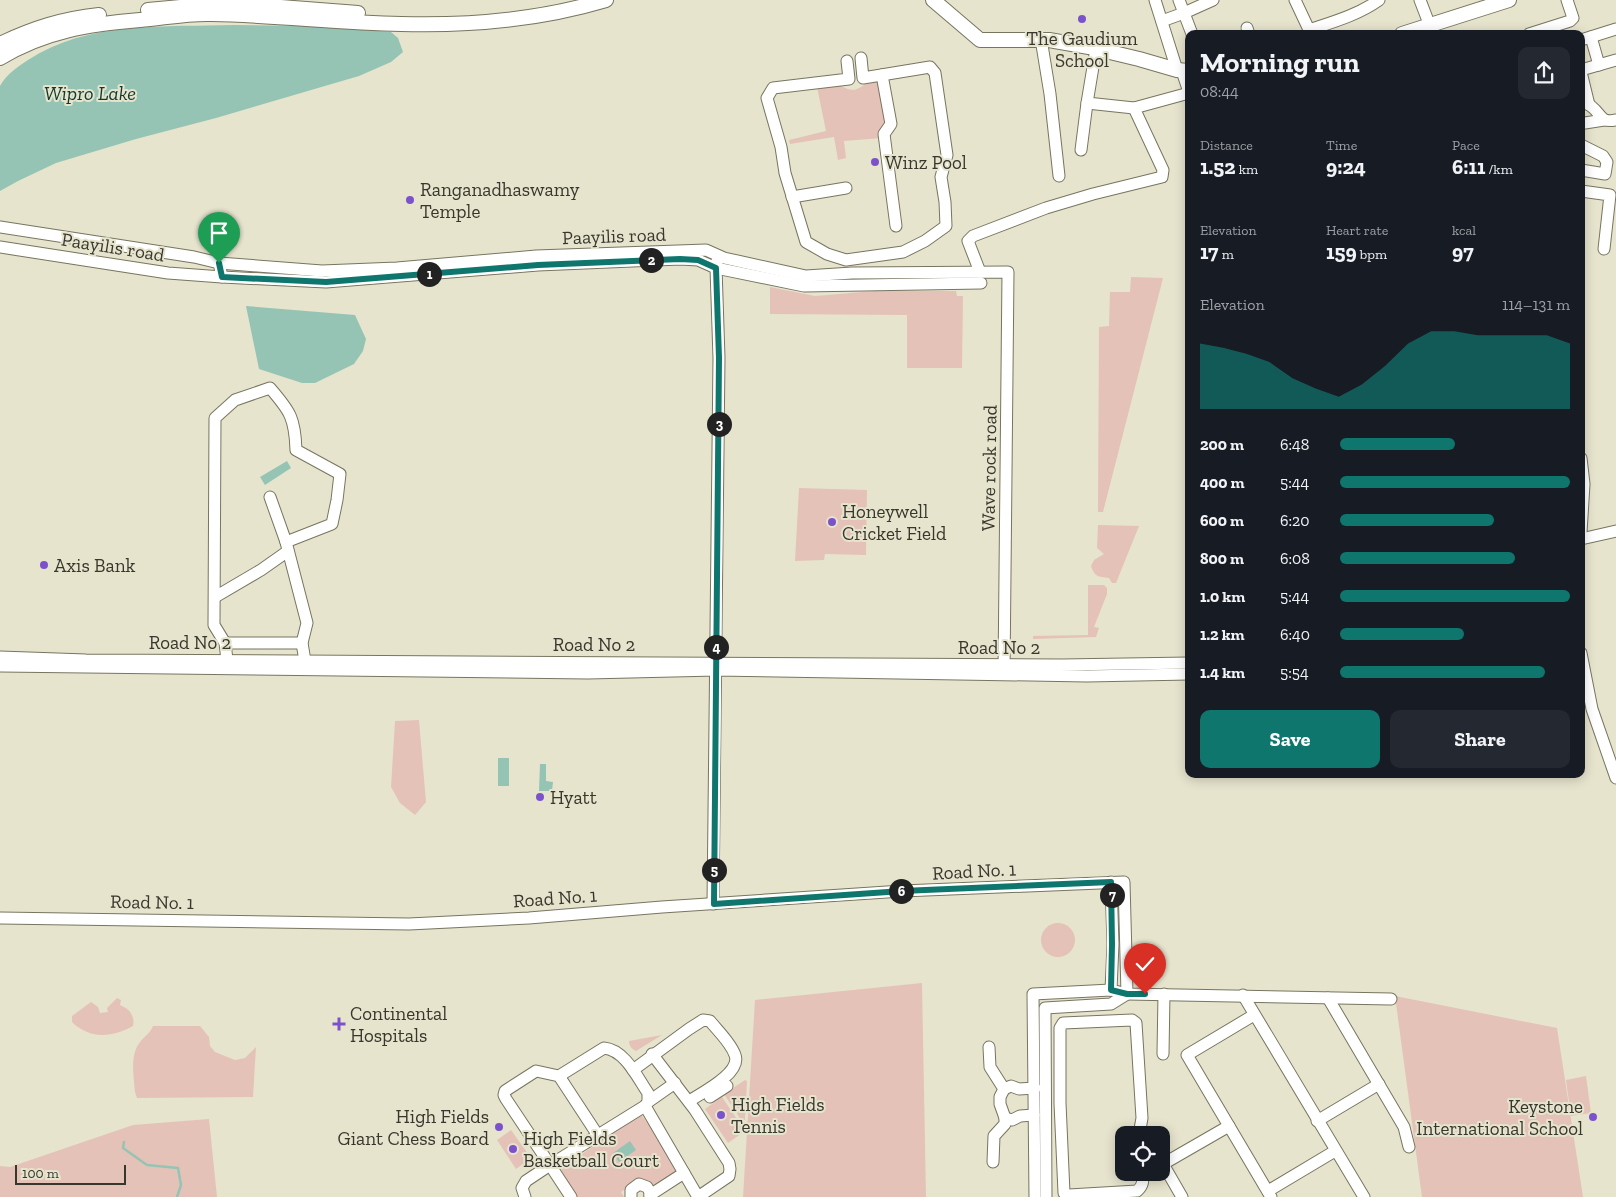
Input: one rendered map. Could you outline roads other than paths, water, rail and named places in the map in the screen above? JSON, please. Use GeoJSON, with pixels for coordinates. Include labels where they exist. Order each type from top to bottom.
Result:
{"type":"FeatureCollection","features":[{"type":"Feature","properties":{"kind":"main road"},"geometry":{"type":"LineString","coordinates":[[0,44],[28,30],[70,18],[187,6],[242,4],[399,16],[457,16],[499,15],[581,0]]}},
{"type":"Feature","properties":{"kind":"main road"},"geometry":{"type":"LineString","coordinates":[[0,58],[48,35],[94,24],[210,14],[401,24],[477,24],[524,18],[606,0]]}},
{"type":"Feature","properties":{"kind":"main road"},"geometry":{"type":"LineString","coordinates":[[933,0],[980,40],[1041,40],[1096,49],[1182,71]]}},
{"type":"Feature","properties":{"kind":"main road"},"geometry":{"type":"LineString","coordinates":[[1431,30],[1509,0]]}},
{"type":"Feature","properties":{"kind":"main road"},"geometry":{"type":"LineString","coordinates":[[0,64],[19,48]]}},
{"type":"Feature","properties":{"kind":"street"},"geometry":{"type":"LineString","coordinates":[[1155,0],[1182,71]]}},
{"type":"Feature","properties":{"kind":"street"},"geometry":{"type":"LineString","coordinates":[[1179,0],[1190,30]]}},
{"type":"Feature","properties":{"kind":"street"},"geometry":{"type":"LineString","coordinates":[[1162,21],[1213,0]]}},
{"type":"Feature","properties":{"kind":"street"},"geometry":{"type":"LineString","coordinates":[[1295,0],[1309,30]]}},
{"type":"Feature","properties":{"kind":"street"},"geometry":{"type":"LineString","coordinates":[[1420,0],[1431,30]]}},
{"type":"Feature","properties":{"kind":"street"},"geometry":{"type":"LineString","coordinates":[[1542,30],[1570,21],[1573,18],[1567,0]]}},
{"type":"Feature","properties":{"kind":"street"},"geometry":{"type":"LineString","coordinates":[[1315,30],[1341,20],[1372,2]]}},
{"type":"Feature","properties":{"kind":"street"},"geometry":{"type":"LineString","coordinates":[[1599,64],[1586,38],[1616,29]]}},
{"type":"Feature","properties":{"kind":"street"},"geometry":{"type":"LineString","coordinates":[[1041,40],[1050,94],[1059,176]]}},
{"type":"Feature","properties":{"kind":"street"},"geometry":{"type":"LineString","coordinates":[[1081,150],[1096,49]]}},
{"type":"Feature","properties":{"kind":"street"},"geometry":{"type":"LineString","coordinates":[[861,58],[863,78]]}},
{"type":"Feature","properties":{"kind":"street"},"geometry":{"type":"LineString","coordinates":[[1585,69],[1616,60]]}},
{"type":"Feature","properties":{"kind":"street"},"geometry":{"type":"LineString","coordinates":[[847,61],[849,79]]}},
{"type":"Feature","properties":{"kind":"street"},"geometry":{"type":"LineString","coordinates":[[930,67],[935,73],[947,155],[941,178],[946,226],[925,241],[903,252],[846,260],[827,254],[806,242],[785,173],[781,147],[767,98],[773,88],[882,75],[930,67]]}},
{"type":"Feature","properties":{"kind":"street"},"geometry":{"type":"LineString","coordinates":[[882,75],[891,124],[884,134],[896,226]]}},
{"type":"Feature","properties":{"kind":"street"},"geometry":{"type":"LineString","coordinates":[[1087,103],[1134,108],[1185,93]]}},
{"type":"Feature","properties":{"kind":"street"},"geometry":{"type":"LineString","coordinates":[[1585,102],[1604,120],[1609,122],[1616,120]]}},
{"type":"Feature","properties":{"kind":"street"},"geometry":{"type":"LineString","coordinates":[[980,278],[968,241],[972,236],[1046,208],[1159,178],[1163,175],[1163,170],[1134,108]]}},
{"type":"Feature","properties":{"kind":"street"},"geometry":{"type":"LineString","coordinates":[[1585,123],[1604,120]]}},
{"type":"Feature","properties":{"kind":"street"},"geometry":{"type":"LineString","coordinates":[[1585,147],[1604,156],[1607,162],[1605,174],[1585,171]]}},
{"type":"Feature","properties":{"kind":"street"},"geometry":{"type":"LineString","coordinates":[[792,197],[846,188]]}},
{"type":"Feature","properties":{"kind":"street"},"geometry":{"type":"LineString","coordinates":[[1585,192],[1610,195],[1604,249]]}},
{"type":"Feature","properties":{"kind":"street","name":"Paayilis road"},"geometry":{"type":"LineString","coordinates":[[0,227],[219,263],[322,271],[397,268],[536,256],[706,250],[724,258],[805,281]]}},
{"type":"Feature","properties":{"kind":"street","name":"Paayilis road"},"geometry":{"type":"LineString","coordinates":[[0,247],[168,273],[326,282],[538,265],[680,259],[698,260],[716,268],[805,281],[852,273],[980,278],[1008,272]]}},
{"type":"Feature","properties":{"kind":"street"},"geometry":{"type":"LineString","coordinates":[[168,273],[171,254]]}},
{"type":"Feature","properties":{"kind":"street"},"geometry":{"type":"LineString","coordinates":[[714,904],[719,366],[716,268],[718,256]]}},
{"type":"Feature","properties":{"kind":"street"},"geometry":{"type":"LineString","coordinates":[[219,263],[222,277]]}},
{"type":"Feature","properties":{"kind":"street","name":"Wave rock road"},"geometry":{"type":"LineString","coordinates":[[1004,669],[1008,272]]}},
{"type":"Feature","properties":{"kind":"street"},"geometry":{"type":"LineString","coordinates":[[215,597],[261,570],[287,546],[332,524],[338,500],[340,474],[296,450],[295,429],[287,408],[270,388],[235,400],[214,418],[214,625],[225,643],[227,660]]}},
{"type":"Feature","properties":{"kind":"street"},"geometry":{"type":"LineString","coordinates":[[270,497],[287,546],[307,623],[302,643],[305,661]]}},
{"type":"Feature","properties":{"kind":"street"},"geometry":{"type":"LineString","coordinates":[[1585,530],[1616,523]]}},
{"type":"Feature","properties":{"kind":"street"},"geometry":{"type":"LineString","coordinates":[[1585,537],[1616,531]]}},
{"type":"Feature","properties":{"kind":"street"},"geometry":{"type":"LineString","coordinates":[[225,643],[302,643]]}},
{"type":"Feature","properties":{"kind":"street","name":"Road No 2"},"geometry":{"type":"LineString","coordinates":[[0,657],[86,660],[1004,669],[1185,662]]}},
{"type":"Feature","properties":{"kind":"street","name":"Road No 2"},"geometry":{"type":"LineString","coordinates":[[0,666],[588,672],[716,666]]}},
{"type":"Feature","properties":{"kind":"street","name":"Road No 2"},"geometry":{"type":"LineString","coordinates":[[1004,669],[1087,676],[1185,674]]}},
{"type":"Feature","properties":{"kind":"street"},"geometry":{"type":"LineString","coordinates":[[1585,673],[1592,709],[1616,778]]}},
{"type":"Feature","properties":{"kind":"street"},"geometry":{"type":"LineString","coordinates":[[1111,882],[1111,990]]}},
{"type":"Feature","properties":{"kind":"street","name":"Road No. 1"},"geometry":{"type":"LineString","coordinates":[[0,918],[409,924],[524,918],[902,891],[1124,882],[1127,994]]}},
{"type":"Feature","properties":{"kind":"street"},"geometry":{"type":"LineString","coordinates":[[1046,1197],[1033,994],[1111,990],[1127,994],[1391,999]]}},
{"type":"Feature","properties":{"kind":"street"},"geometry":{"type":"LineString","coordinates":[[1035,1197],[1034,1115],[1040,1089],[1045,1008],[1111,1004],[1127,994]]}},
{"type":"Feature","properties":{"kind":"street"},"geometry":{"type":"LineString","coordinates":[[1163,1054],[1164,994]]}},
{"type":"Feature","properties":{"kind":"street"},"geometry":{"type":"LineString","coordinates":[[1243,995],[1364,1197]]}},
{"type":"Feature","properties":{"kind":"street"},"geometry":{"type":"LineString","coordinates":[[1328,998],[1404,1127],[1409,1147]]}},
{"type":"Feature","properties":{"kind":"street"},"geometry":{"type":"LineString","coordinates":[[1254,1015],[1187,1055],[1228,1126],[1270,1194],[1335,1151]]}},
{"type":"Feature","properties":{"kind":"street"},"geometry":{"type":"LineString","coordinates":[[633,1070],[652,1054],[703,1020],[710,1021],[732,1049],[737,1063],[732,1072],[691,1104]]}},
{"type":"Feature","properties":{"kind":"street"},"geometry":{"type":"LineString","coordinates":[[1141,1126],[1142,1118],[1136,1023],[1132,1020],[1063,1023],[1060,1028],[1060,1094],[1064,1193],[1069,1195],[1138,1191],[1142,1187],[1143,1181]]}},
{"type":"Feature","properties":{"kind":"street"},"geometry":{"type":"LineString","coordinates":[[989,1047],[990,1066],[1004,1089]]}},
{"type":"Feature","properties":{"kind":"street"},"geometry":{"type":"LineString","coordinates":[[571,1197],[504,1095],[505,1091],[536,1071],[559,1076],[604,1048],[617,1051],[633,1070],[648,1093],[647,1104],[698,1197],[728,1176],[729,1163],[691,1104],[652,1054]]}},
{"type":"Feature","properties":{"kind":"street"},"geometry":{"type":"LineString","coordinates":[[559,1076],[597,1134]]}},
{"type":"Feature","properties":{"kind":"street"},"geometry":{"type":"LineString","coordinates":[[1040,1089],[1060,1081]]}},
{"type":"Feature","properties":{"kind":"street"},"geometry":{"type":"LineString","coordinates":[[521,1194],[526,1181],[597,1134],[647,1104],[675,1083]]}},
{"type":"Feature","properties":{"kind":"street"},"geometry":{"type":"LineString","coordinates":[[1317,1121],[1379,1084]]}},
{"type":"Feature","properties":{"kind":"street"},"geometry":{"type":"LineString","coordinates":[[691,1104],[727,1086]]}},
{"type":"Feature","properties":{"kind":"street"},"geometry":{"type":"LineString","coordinates":[[993,1162],[994,1136],[1005,1124],[1000,1104],[1000,1097],[1004,1089],[1011,1086],[1019,1089],[1040,1089],[1060,1094]]}},
{"type":"Feature","properties":{"kind":"street"},"geometry":{"type":"LineString","coordinates":[[1005,1118],[1012,1120],[1020,1116],[1034,1115]]}},
{"type":"Feature","properties":{"kind":"street"},"geometry":{"type":"LineString","coordinates":[[1182,1197],[1163,1164],[1228,1126]]}},
{"type":"Feature","properties":{"kind":"street"},"geometry":{"type":"LineString","coordinates":[[631,1197],[631,1190],[639,1184],[647,1187],[650,1196],[684,1173]]}},
{"type":"Feature","properties":{"kind":"water","name":"Wipro Lake"},"geometry":{"type":"Polygon","coordinates":[[[309,26],[391,32],[398,38],[403,52],[391,62],[359,76],[56,163],[0,191],[0,86],[20,65],[51,47],[101,32],[154,27],[309,26]]]}},
{"type":"Feature","properties":{"kind":"water"},"geometry":{"type":"Polygon","coordinates":[[[246,306],[355,315],[366,339],[363,351],[354,364],[315,383],[302,383],[259,369],[246,306]]]}},
{"type":"Feature","properties":{"kind":"water"},"geometry":{"type":"Polygon","coordinates":[[[287,461],[291,468],[265,485],[260,477],[287,461]]]}},
{"type":"Feature","properties":{"kind":"water"},"geometry":{"type":"Polygon","coordinates":[[[498,758],[509,758],[509,786],[498,786],[498,758]]]}},
{"type":"Feature","properties":{"kind":"water"},"geometry":{"type":"Polygon","coordinates":[[[540,764],[546,764],[546,781],[553,782],[552,791],[539,791],[540,764]]]}},
{"type":"Feature","properties":{"kind":"water"},"geometry":{"type":"Polygon","coordinates":[[[630,1141],[636,1150],[619,1162],[613,1153],[630,1141]]]}},
{"type":"Feature","properties":{"kind":"waterway"},"geometry":{"type":"LineString","coordinates":[[124,1142],[123,1148],[147,1165],[178,1168],[181,1185],[177,1197]]}},
{"type":"Feature","properties":{"kind":"place","name":"The Gaudium School"},"geometry":{"type":"Point","coordinates":[1082,19]}},
{"type":"Feature","properties":{"kind":"place","name":"Winz Pool"},"geometry":{"type":"Point","coordinates":[875,162]}},
{"type":"Feature","properties":{"kind":"place","name":"Ranganadhaswamy Temple"},"geometry":{"type":"Point","coordinates":[410,200]}},
{"type":"Feature","properties":{"kind":"place","name":"Honeywell Cricket Field"},"geometry":{"type":"Point","coordinates":[832,522]}},
{"type":"Feature","properties":{"kind":"place","name":"Axis Bank"},"geometry":{"type":"Point","coordinates":[44,565]}},
{"type":"Feature","properties":{"kind":"place","name":"Hyatt"},"geometry":{"type":"Point","coordinates":[540,797]}},
{"type":"Feature","properties":{"kind":"place","name":"Continental Hospitals"},"geometry":{"type":"Point","coordinates":[339,1024]}},
{"type":"Feature","properties":{"kind":"place","name":"High Fields Tennis"},"geometry":{"type":"Point","coordinates":[721,1115]}},
{"type":"Feature","properties":{"kind":"place","name":"Keystone International School"},"geometry":{"type":"Point","coordinates":[1593,1117]}},
{"type":"Feature","properties":{"kind":"place","name":"High Fields Giant Chess Board"},"geometry":{"type":"Point","coordinates":[499,1127]}},
{"type":"Feature","properties":{"kind":"place","name":"High Fields Basketball Court"},"geometry":{"type":"Point","coordinates":[513,1149]}}]}
